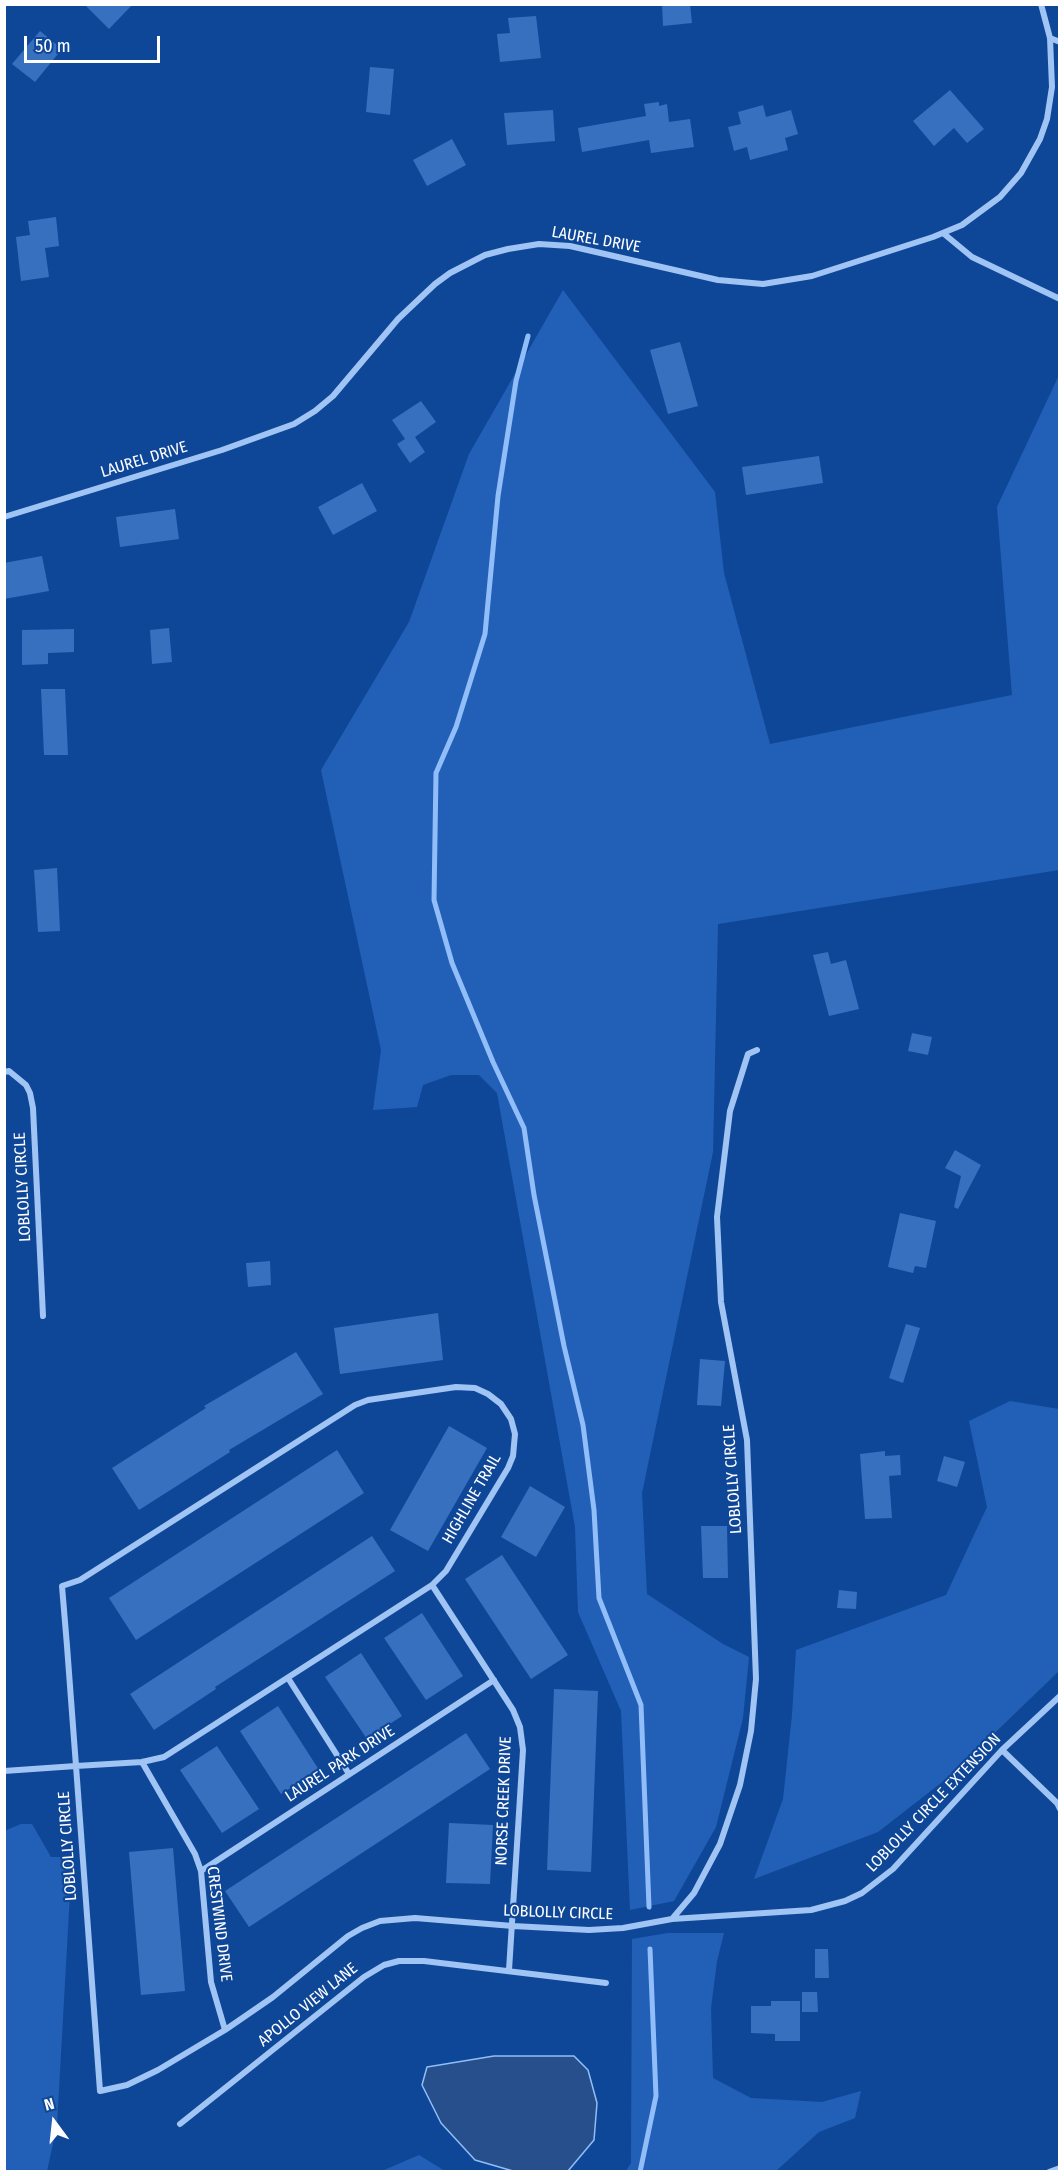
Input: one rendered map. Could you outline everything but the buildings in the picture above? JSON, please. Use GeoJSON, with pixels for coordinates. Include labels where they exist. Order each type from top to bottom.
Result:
{"type":"FeatureCollection","features":[{"type":"Feature","properties":{"kind":"street","name":"LAUREL DRIVE"},"geometry":{"type":"LineString","coordinates":[[4,517],[222,450],[294,424],[333,396],[398,319],[435,284],[450,273],[485,255],[539,244],[570,246],[718,280],[763,284],[812,276],[962,225],[989,207],[1021,173],[1040,139],[1047,119],[1051,96],[1050,38],[1041,4]]}},
{"type":"Feature","properties":{"kind":"street"},"geometry":{"type":"LineString","coordinates":[[1050,38],[1059,42]]}},
{"type":"Feature","properties":{"kind":"street"},"geometry":{"type":"LineString","coordinates":[[943,233],[972,257],[1059,299]]}},
{"type":"Feature","properties":{"kind":"street","name":"LOBLOLLY CIRCLE"},"geometry":{"type":"LineString","coordinates":[[62,1586],[100,2091],[127,2085],[225,2030],[273,1997],[348,1936],[380,1921],[415,1918],[589,1930],[623,1928],[672,1919],[694,1893],[720,1844],[740,1785],[751,1731],[756,1679],[747,1440],[721,1302],[717,1217],[730,1111],[748,1054],[757,1050]]}},
{"type":"Feature","properties":{"kind":"street","name":"LOBLOLLY CIRCLE"},"geometry":{"type":"LineString","coordinates":[[4,1072],[9,1071],[26,1085],[33,1108],[43,1316]]}},
{"type":"Feature","properties":{"kind":"street","name":"HIGHLINE TRAIL"},"geometry":{"type":"LineString","coordinates":[[4,1771],[142,1762],[164,1757],[432,1585],[446,1570],[508,1468],[513,1455],[515,1434],[510,1419],[501,1404],[475,1388],[444,1389],[368,1400],[355,1405],[80,1580],[62,1586]]}},
{"type":"Feature","properties":{"kind":"street","name":"NORSE CREEK DRIVE"},"geometry":{"type":"LineString","coordinates":[[432,1585],[513,1710],[520,1727],[523,1750],[509,1970]]}},
{"type":"Feature","properties":{"kind":"street"},"geometry":{"type":"LineString","coordinates":[[288,1678],[350,1774]]}},
{"type":"Feature","properties":{"kind":"street","name":"LAUREL PARK DRIVE"},"geometry":{"type":"LineString","coordinates":[[201,1871],[494,1680]]}},
{"type":"Feature","properties":{"kind":"street","name":"LOBLOLLY CIRCLE EXTENSION"},"geometry":{"type":"LineString","coordinates":[[672,1919],[811,1910],[845,1901],[862,1893],[894,1869],[1002,1750],[1059,1696]]}},
{"type":"Feature","properties":{"kind":"street"},"geometry":{"type":"LineString","coordinates":[[1002,1750],[1059,1805]]}},
{"type":"Feature","properties":{"kind":"street","name":"CRESTWIND DRIVE"},"geometry":{"type":"LineString","coordinates":[[142,1762],[195,1854],[201,1871],[211,1982],[225,2030]]}},
{"type":"Feature","properties":{"kind":"street","name":"APOLLO VIEW LANE"},"geometry":{"type":"LineString","coordinates":[[180,2124],[364,1977],[384,1965],[399,1961],[424,1961],[606,1983]]}},
{"type":"Feature","properties":{"kind":"street"},"geometry":{"type":"LineString","coordinates":[[1049,2172],[1059,2168]]}},
{"type":"Feature","properties":{"kind":"shaded area"},"geometry":{"type":"Polygon","coordinates":[[[563,290],[715,492],[724,573],[770,744],[1012,695],[997,507],[1060,373],[1059,870],[718,924],[713,1152],[642,1493],[647,1594],[723,1644],[749,1657],[743,1718],[716,1827],[674,1901],[630,1910],[621,1711],[578,1612],[575,1527],[497,1093],[479,1075],[451,1075],[423,1085],[417,1107],[373,1110],[381,1050],[321,770],[409,622],[469,454],[563,290]]]}},
{"type":"Feature","properties":{"kind":"shaded area"},"geometry":{"type":"Polygon","coordinates":[[[1010,1401],[1059,1409],[1059,1671],[950,1776],[878,1832],[754,1879],[783,1799],[796,1650],[946,1595],[987,1507],[969,1421],[1010,1401]]]}},
{"type":"Feature","properties":{"kind":"shaded area"},"geometry":{"type":"Polygon","coordinates":[[[21,1824],[32,1824],[51,1857],[72,1857],[57,2125],[47,2171],[5,2171],[4,1831],[21,1824]]]}},
{"type":"Feature","properties":{"kind":"shaded area"},"geometry":{"type":"Polygon","coordinates":[[[668,1933],[724,1933],[717,1961],[711,2008],[713,2078],[751,2098],[822,2102],[861,2091],[855,2118],[819,2132],[776,2171],[626,2171],[631,2163],[632,1939],[668,1933]]]}},
{"type":"Feature","properties":{"kind":"shaded area"},"geometry":{"type":"Polygon","coordinates":[[[494,2056],[574,2056],[588,2070],[597,2103],[594,2140],[568,2171],[513,2171],[475,2160],[441,2123],[422,2085],[427,2067],[494,2056]]]}},
{"type":"Feature","properties":{"kind":"shaded area"},"geometry":{"type":"Polygon","coordinates":[[[419,2155],[445,2171],[382,2171],[419,2155]]]}},
{"type":"Feature","properties":{"kind":"waterway"},"geometry":{"type":"LineString","coordinates":[[528,336],[516,381],[498,496],[485,634],[456,727],[436,773],[434,900],[452,963],[493,1062],[524,1128],[534,1195],[564,1346],[583,1425],[594,1510],[599,1598],[641,1705],[649,1907]]}},
{"type":"Feature","properties":{"kind":"waterway"},"geometry":{"type":"LineString","coordinates":[[640,2172],[656,2096],[650,1949]]}}]}
